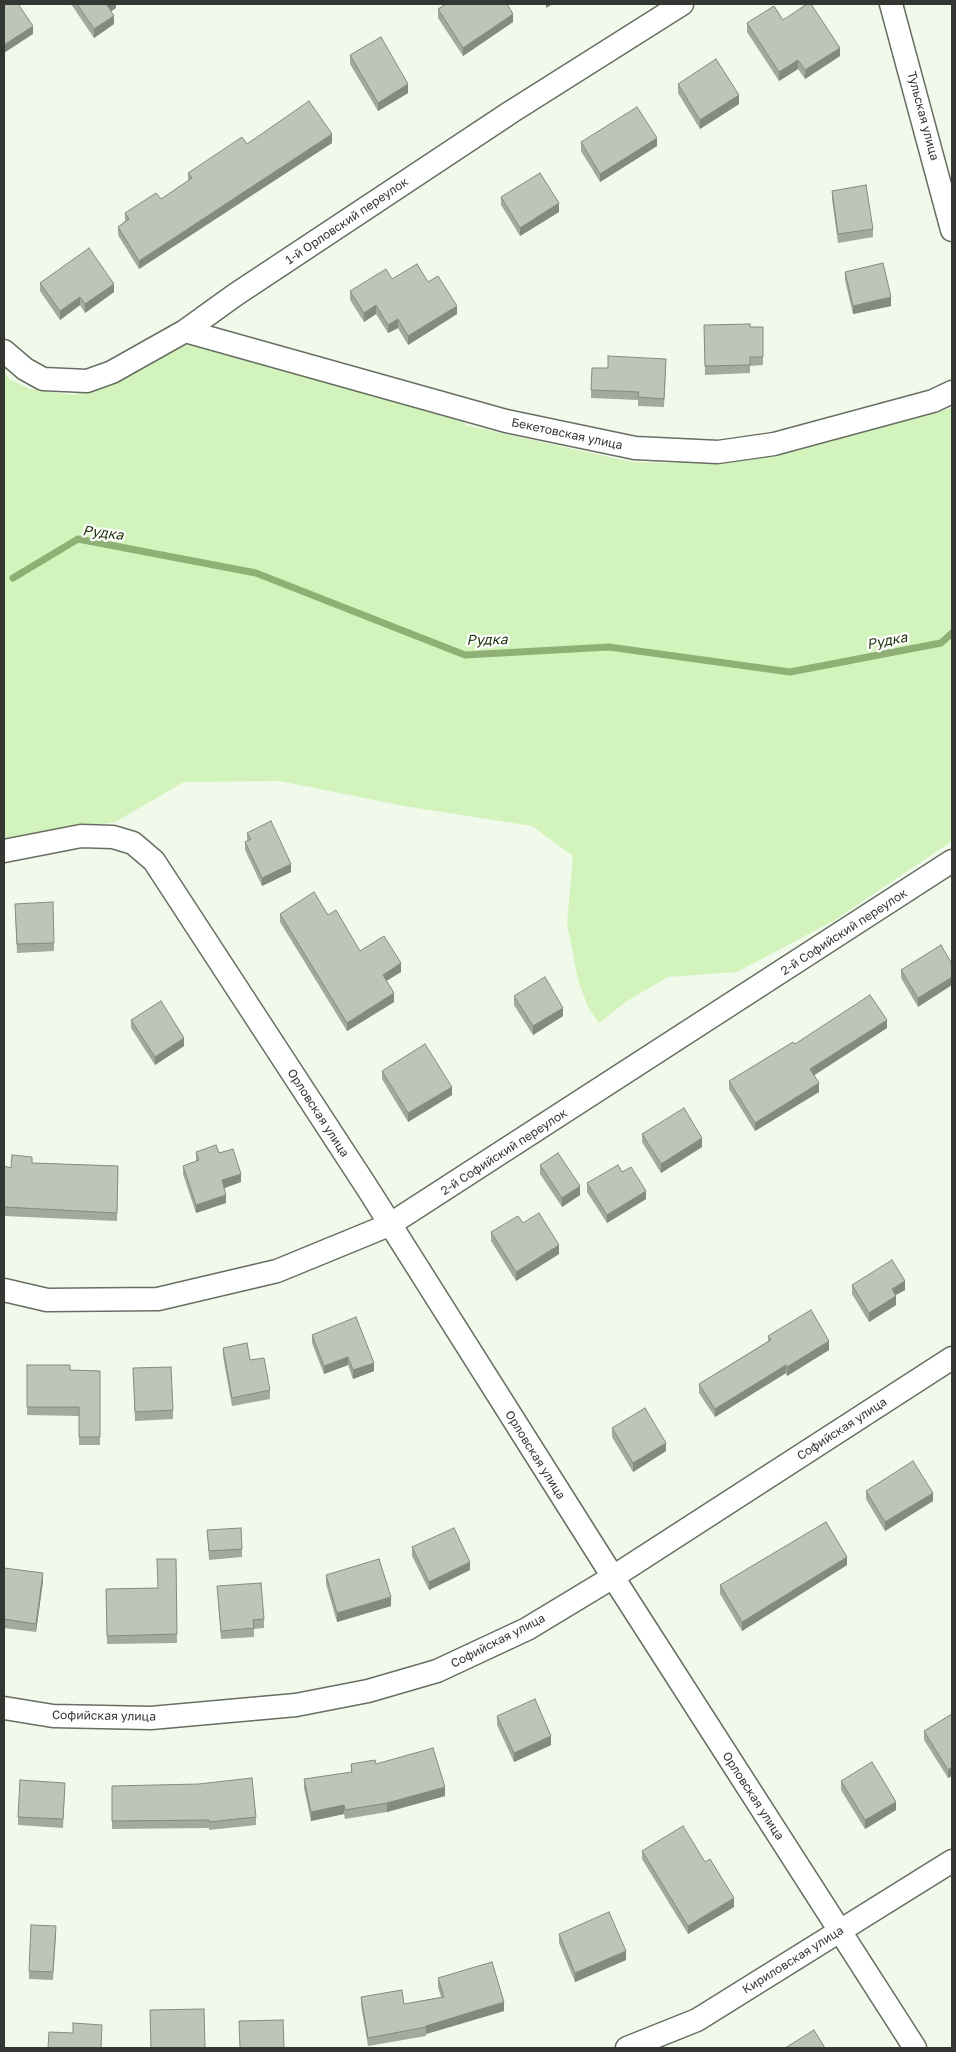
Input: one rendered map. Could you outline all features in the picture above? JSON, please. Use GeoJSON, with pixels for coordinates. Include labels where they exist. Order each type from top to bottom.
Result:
{"type":"FeatureCollection","features":[{"type":"Feature","properties":{"kind":"street","name":"1-й Орловский переулок"},"geometry":{"type":"LineString","coordinates":[[4,351],[24,369],[43,379],[87,381],[112,372],[185,331],[235,295],[511,112],[682,4]]}},
{"type":"Feature","properties":{"kind":"street","name":"Тульская улица"},"geometry":{"type":"LineString","coordinates":[[891,4],[906,52],[952,230]]}},
{"type":"Feature","properties":{"kind":"street","name":"Бекетовская улица"},"geometry":{"type":"LineString","coordinates":[[185,331],[506,421],[635,448],[718,452],[774,444],[933,401],[952,392]]}},
{"type":"Feature","properties":{"kind":"street","name":"Орловская улица"},"geometry":{"type":"LineString","coordinates":[[4,851],[81,836],[113,837],[133,843],[154,861],[178,895],[915,2048]]}},
{"type":"Feature","properties":{"kind":"street","name":"2-й Софийский переулок"},"geometry":{"type":"LineString","coordinates":[[4,1290],[47,1300],[158,1299],[277,1271],[389,1225],[557,1118],[644,1059],[701,1025],[952,860]]}},
{"type":"Feature","properties":{"kind":"street","name":"Софийская улица"},"geometry":{"type":"LineString","coordinates":[[4,1708],[53,1716],[151,1718],[296,1705],[368,1691],[437,1672],[527,1629],[613,1577],[952,1358]]}},
{"type":"Feature","properties":{"kind":"street","name":"Кириловская улица"},"geometry":{"type":"LineString","coordinates":[[627,2048],[697,2020],[952,1861]]}},
{"type":"Feature","properties":{"kind":"green space"},"geometry":{"type":"Polygon","coordinates":[[[179,344],[206,346],[464,420],[465,425],[631,462],[677,463],[797,450],[952,408],[952,841],[835,920],[737,972],[668,977],[627,1001],[599,1023],[588,1007],[578,980],[567,923],[573,856],[532,826],[404,806],[280,781],[184,782],[115,822],[4,840],[4,371],[9,379],[30,389],[74,395],[125,376],[179,344]]]}},
{"type":"Feature","properties":{"kind":"building"},"geometry":{"type":"Polygon","coordinates":[[[4,4],[18,4],[33,26],[4,45],[4,4]]]}},
{"type":"Feature","properties":{"kind":"building"},"geometry":{"type":"Polygon","coordinates":[[[77,4],[109,4],[107,5],[114,16],[94,29],[77,4]]]}},
{"type":"Feature","properties":{"kind":"building"},"geometry":{"type":"Polygon","coordinates":[[[446,4],[507,4],[513,14],[463,48],[438,9],[446,4]]]}},
{"type":"Feature","properties":{"kind":"building"},"geometry":{"type":"Polygon","coordinates":[[[807,4],[811,4],[840,48],[805,70],[798,60],[779,72],[747,23],[774,6],[783,20],[807,4]]]}},
{"type":"Feature","properties":{"kind":"building"},"geometry":{"type":"Polygon","coordinates":[[[381,37],[408,84],[378,103],[350,55],[381,37]]]}},
{"type":"Feature","properties":{"kind":"building"},"geometry":{"type":"Polygon","coordinates":[[[716,59],[739,95],[700,120],[678,84],[716,59]]]}},
{"type":"Feature","properties":{"kind":"building"},"geometry":{"type":"Polygon","coordinates":[[[309,101],[332,134],[139,261],[118,227],[129,219],[125,213],[156,193],[161,199],[192,178],[188,173],[242,137],[247,144],[309,101]]]}},
{"type":"Feature","properties":{"kind":"building"},"geometry":{"type":"Polygon","coordinates":[[[637,107],[657,138],[600,174],[581,142],[637,107]]]}},
{"type":"Feature","properties":{"kind":"building"},"geometry":{"type":"Polygon","coordinates":[[[540,173],[559,203],[520,228],[501,197],[540,173]]]}},
{"type":"Feature","properties":{"kind":"building"},"geometry":{"type":"Polygon","coordinates":[[[866,185],[873,229],[838,234],[832,191],[866,185]]]}},
{"type":"Feature","properties":{"kind":"building"},"geometry":{"type":"Polygon","coordinates":[[[89,248],[114,284],[85,304],[80,297],[60,311],[40,283],[89,248]]]}},
{"type":"Feature","properties":{"kind":"building"},"geometry":{"type":"Polygon","coordinates":[[[883,263],[891,297],[853,306],[845,272],[883,263]]]}},
{"type":"Feature","properties":{"kind":"building"},"geometry":{"type":"Polygon","coordinates":[[[417,264],[428,282],[438,276],[457,306],[408,336],[398,319],[388,325],[376,305],[364,313],[350,291],[386,269],[392,279],[417,264]]]}},
{"type":"Feature","properties":{"kind":"building"},"geometry":{"type":"Polygon","coordinates":[[[750,324],[750,327],[763,327],[763,357],[750,357],[750,365],[705,366],[704,325],[750,324]]]}},
{"type":"Feature","properties":{"kind":"building"},"geometry":{"type":"Polygon","coordinates":[[[608,356],[666,359],[664,399],[638,397],[639,392],[591,390],[592,368],[608,368],[608,356]]]}},
{"type":"Feature","properties":{"kind":"building"},"geometry":{"type":"Polygon","coordinates":[[[271,821],[291,864],[262,878],[245,842],[251,839],[247,833],[271,821]]]}},
{"type":"Feature","properties":{"kind":"building"},"geometry":{"type":"Polygon","coordinates":[[[314,892],[328,915],[336,910],[360,951],[384,936],[401,963],[383,975],[394,993],[347,1023],[280,914],[314,892]]]}},
{"type":"Feature","properties":{"kind":"building"},"geometry":{"type":"Polygon","coordinates":[[[53,902],[54,943],[17,944],[15,904],[53,902]]]}},
{"type":"Feature","properties":{"kind":"building"},"geometry":{"type":"Polygon","coordinates":[[[941,945],[952,964],[952,977],[918,998],[901,970],[941,945]]]}},
{"type":"Feature","properties":{"kind":"building"},"geometry":{"type":"Polygon","coordinates":[[[545,977],[563,1008],[533,1026],[514,996],[545,977]]]}},
{"type":"Feature","properties":{"kind":"building"},"geometry":{"type":"Polygon","coordinates":[[[870,995],[887,1020],[810,1069],[819,1083],[755,1123],[729,1081],[793,1042],[795,1044],[870,995]]]}},
{"type":"Feature","properties":{"kind":"building"},"geometry":{"type":"Polygon","coordinates":[[[161,1001],[184,1038],[155,1057],[131,1020],[161,1001]]]}},
{"type":"Feature","properties":{"kind":"building"},"geometry":{"type":"Polygon","coordinates":[[[425,1044],[452,1087],[408,1113],[382,1071],[425,1044]]]}},
{"type":"Feature","properties":{"kind":"building"},"geometry":{"type":"Polygon","coordinates":[[[684,1108],[702,1138],[661,1164],[642,1134],[684,1108]]]}},
{"type":"Feature","properties":{"kind":"building"},"geometry":{"type":"Polygon","coordinates":[[[216,1145],[219,1153],[233,1149],[241,1174],[222,1180],[226,1195],[196,1205],[183,1166],[199,1160],[196,1152],[216,1145]]]}},
{"type":"Feature","properties":{"kind":"building"},"geometry":{"type":"Polygon","coordinates":[[[558,1153],[580,1186],[562,1198],[540,1165],[558,1153]]]}},
{"type":"Feature","properties":{"kind":"building"},"geometry":{"type":"Polygon","coordinates":[[[12,1155],[32,1157],[32,1163],[118,1166],[117,1213],[4,1207],[4,1166],[11,1168],[12,1155]]]}},
{"type":"Feature","properties":{"kind":"building"},"geometry":{"type":"Polygon","coordinates":[[[618,1165],[622,1172],[631,1167],[646,1191],[607,1215],[587,1183],[618,1165]]]}},
{"type":"Feature","properties":{"kind":"building"},"geometry":{"type":"Polygon","coordinates":[[[539,1213],[559,1245],[516,1272],[491,1232],[518,1216],[523,1223],[539,1213]]]}},
{"type":"Feature","properties":{"kind":"building"},"geometry":{"type":"Polygon","coordinates":[[[892,1260],[905,1281],[892,1289],[896,1296],[869,1313],[852,1285],[892,1260]]]}},
{"type":"Feature","properties":{"kind":"building"},"geometry":{"type":"Polygon","coordinates":[[[811,1310],[829,1341],[715,1409],[699,1384],[771,1340],[768,1336],[811,1310]]]}},
{"type":"Feature","properties":{"kind":"building"},"geometry":{"type":"Polygon","coordinates":[[[356,1317],[374,1363],[353,1370],[348,1357],[324,1366],[312,1335],[356,1317]]]}},
{"type":"Feature","properties":{"kind":"building"},"geometry":{"type":"Polygon","coordinates":[[[247,1343],[250,1360],[264,1358],[270,1390],[232,1398],[223,1348],[247,1343]]]}},
{"type":"Feature","properties":{"kind":"building"},"geometry":{"type":"Polygon","coordinates":[[[27,1365],[70,1365],[70,1370],[100,1371],[100,1437],[79,1437],[79,1407],[27,1407],[27,1365]]]}},
{"type":"Feature","properties":{"kind":"building"},"geometry":{"type":"Polygon","coordinates":[[[171,1367],[173,1410],[135,1412],[133,1368],[171,1367]]]}},
{"type":"Feature","properties":{"kind":"building"},"geometry":{"type":"Polygon","coordinates":[[[645,1408],[666,1443],[633,1463],[612,1428],[645,1408]]]}},
{"type":"Feature","properties":{"kind":"building"},"geometry":{"type":"Polygon","coordinates":[[[913,1461],[933,1493],[885,1522],[866,1491],[913,1461]]]}},
{"type":"Feature","properties":{"kind":"building"},"geometry":{"type":"Polygon","coordinates":[[[826,1522],[847,1557],[742,1622],[720,1585],[826,1522]]]}},
{"type":"Feature","properties":{"kind":"building"},"geometry":{"type":"Polygon","coordinates":[[[241,1528],[242,1549],[209,1551],[207,1530],[241,1528]]]}},
{"type":"Feature","properties":{"kind":"building"},"geometry":{"type":"Polygon","coordinates":[[[454,1528],[470,1562],[429,1582],[412,1547],[454,1528]]]}},
{"type":"Feature","properties":{"kind":"building"},"geometry":{"type":"Polygon","coordinates":[[[157,1559],[176,1559],[177,1634],[107,1636],[106,1589],[158,1588],[157,1559]]]}},
{"type":"Feature","properties":{"kind":"building"},"geometry":{"type":"Polygon","coordinates":[[[379,1559],[391,1597],[337,1613],[326,1575],[379,1559]]]}},
{"type":"Feature","properties":{"kind":"building"},"geometry":{"type":"Polygon","coordinates":[[[4,1568],[43,1573],[36,1624],[4,1619],[4,1568]]]}},
{"type":"Feature","properties":{"kind":"building"},"geometry":{"type":"Polygon","coordinates":[[[261,1583],[264,1619],[253,1620],[254,1628],[221,1631],[217,1586],[261,1583]]]}},
{"type":"Feature","properties":{"kind":"building"},"geometry":{"type":"Polygon","coordinates":[[[535,1699],[551,1736],[514,1753],[497,1716],[535,1699]]]}},
{"type":"Feature","properties":{"kind":"building"},"geometry":{"type":"Polygon","coordinates":[[[952,1714],[952,1767],[948,1770],[924,1731],[952,1714]]]}},
{"type":"Feature","properties":{"kind":"building"},"geometry":{"type":"Polygon","coordinates":[[[433,1748],[445,1787],[387,1803],[345,1810],[344,1805],[311,1812],[304,1779],[352,1772],[351,1764],[375,1760],[376,1764],[433,1748]]]}},
{"type":"Feature","properties":{"kind":"building"},"geometry":{"type":"Polygon","coordinates":[[[872,1762],[896,1802],[865,1820],[841,1781],[872,1762]]]}},
{"type":"Feature","properties":{"kind":"building"},"geometry":{"type":"Polygon","coordinates":[[[252,1778],[256,1817],[209,1822],[209,1820],[112,1821],[112,1786],[199,1784],[252,1778]]]}},
{"type":"Feature","properties":{"kind":"building"},"geometry":{"type":"Polygon","coordinates":[[[20,1780],[65,1783],[63,1819],[18,1817],[20,1780]]]}},
{"type":"Feature","properties":{"kind":"building"},"geometry":{"type":"Polygon","coordinates":[[[683,1826],[705,1862],[710,1859],[734,1898],[688,1926],[642,1851],[683,1826]]]}},
{"type":"Feature","properties":{"kind":"building"},"geometry":{"type":"Polygon","coordinates":[[[609,1912],[626,1951],[575,1973],[559,1934],[609,1912]]]}},
{"type":"Feature","properties":{"kind":"building"},"geometry":{"type":"Polygon","coordinates":[[[31,1925],[56,1926],[53,1972],[29,1971],[31,1925]]]}},
{"type":"Feature","properties":{"kind":"building"},"geometry":{"type":"Polygon","coordinates":[[[492,1962],[504,2002],[426,2027],[368,2038],[361,1997],[402,1990],[404,2004],[444,1997],[438,1978],[492,1962]]]}},
{"type":"Feature","properties":{"kind":"building"},"geometry":{"type":"Polygon","coordinates":[[[204,2009],[205,2048],[151,2048],[150,2010],[204,2009]]]}},
{"type":"Feature","properties":{"kind":"building"},"geometry":{"type":"Polygon","coordinates":[[[283,2020],[284,2048],[240,2048],[239,2021],[283,2020]]]}},
{"type":"Feature","properties":{"kind":"building"},"geometry":{"type":"Polygon","coordinates":[[[73,2023],[102,2025],[101,2048],[48,2048],[49,2032],[73,2033],[73,2023]]]}},
{"type":"Feature","properties":{"kind":"building"},"geometry":{"type":"Polygon","coordinates":[[[814,2030],[825,2048],[785,2048],[814,2030]]]}},
{"type":"Feature","properties":{"kind":"waterway","name":"Рудка"},"geometry":{"type":"LineString","coordinates":[[13,578],[78,539],[256,573],[465,655],[609,647],[790,672],[941,643],[952,633]]}}]}
